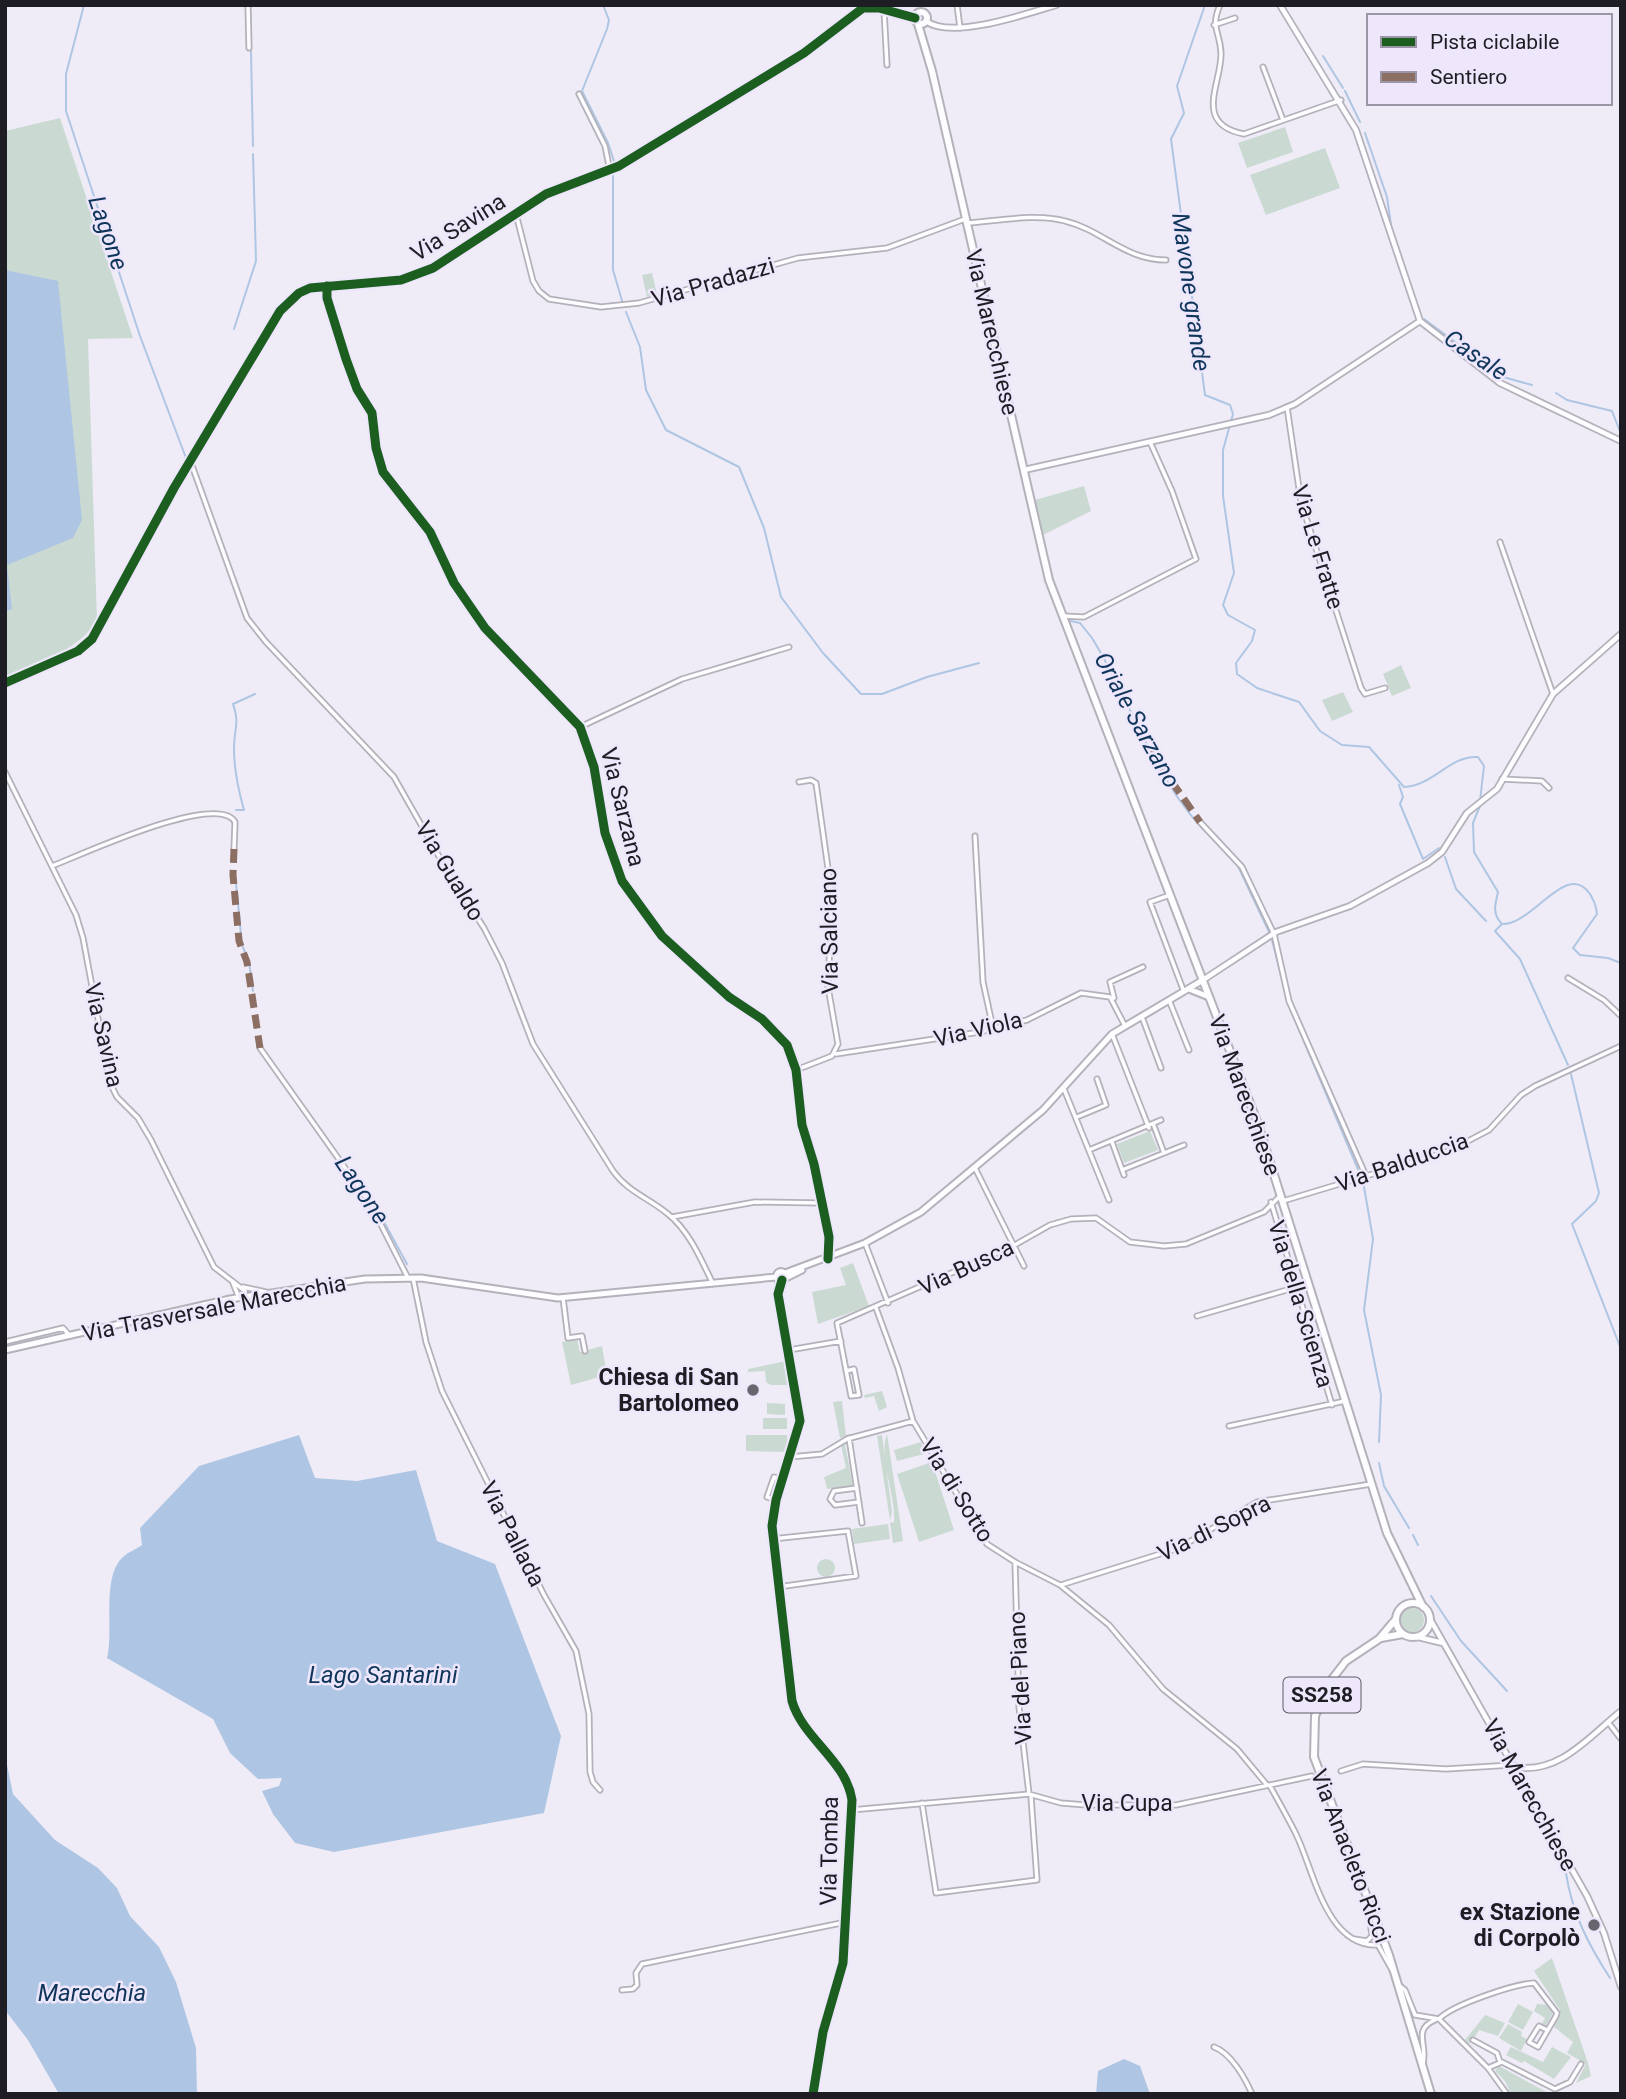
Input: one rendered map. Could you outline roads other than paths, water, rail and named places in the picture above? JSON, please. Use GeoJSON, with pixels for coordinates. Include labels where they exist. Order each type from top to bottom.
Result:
{"type":"FeatureCollection","features":[{"type":"Feature","properties":{"kind":"main road","name":"Via Marecchiese"},"geometry":{"type":"LineString","coordinates":[[919,15],[1049,580],[1060,615],[1203,980],[1282,1198],[1387,1533],[1423,1607]]}},
{"type":"Feature","properties":{"kind":"main road"},"geometry":{"type":"LineString","coordinates":[[828,1259],[866,1243],[921,1212],[1064,1089],[1124,1024],[1203,980]]}},
{"type":"Feature","properties":{"kind":"main road"},"geometry":{"type":"LineString","coordinates":[[1187,991],[1209,997]]}},
{"type":"Feature","properties":{"kind":"main road","name":"Via Trasversale Marecchia"},"geometry":{"type":"LineString","coordinates":[[5,1350],[242,1297],[365,1279],[411,1278],[563,1298],[755,1277],[780,1277],[828,1259]]}},
{"type":"Feature","properties":{"kind":"main road","name":"SS258"},"geometry":{"type":"LineString","coordinates":[[1396,1619],[1412,1592],[1412,1580]]}},
{"type":"Feature","properties":{"kind":"main road"},"geometry":{"type":"LineString","coordinates":[[1406,1605],[1423,1607],[1430,1619],[1427,1630],[1418,1637]]}},
{"type":"Feature","properties":{"kind":"main road"},"geometry":{"type":"LineString","coordinates":[[1396,1619],[1403,1634]]}},
{"type":"Feature","properties":{"kind":"main road","name":"Via Anacleto Ricci"},"geometry":{"type":"LineString","coordinates":[[1379,1639],[1396,1619]]}},
{"type":"Feature","properties":{"kind":"main road","name":"SS258"},"geometry":{"type":"LineString","coordinates":[[1403,1634],[1418,1637]]}},
{"type":"Feature","properties":{"kind":"main road","name":"Via Anacleto Ricci"},"geometry":{"type":"LineString","coordinates":[[1403,1634],[1379,1639],[1357,1652],[1337,1671],[1322,1696],[1314,1729],[1314,1757],[1318,1775],[1394,1972],[1431,2094]]}},
{"type":"Feature","properties":{"kind":"street"},"geometry":{"type":"LineString","coordinates":[[248,5],[249,48]]}},
{"type":"Feature","properties":{"kind":"street"},"geometry":{"type":"LineString","coordinates":[[855,5],[919,15],[934,27],[960,28],[1056,5]]}},
{"type":"Feature","properties":{"kind":"street"},"geometry":{"type":"LineString","coordinates":[[957,5],[960,28]]}},
{"type":"Feature","properties":{"kind":"street"},"geometry":{"type":"LineString","coordinates":[[1220,5],[1214,25],[1221,51],[1212,98],[1220,121],[1235,132],[1244,134],[1341,100]]}},
{"type":"Feature","properties":{"kind":"street"},"geometry":{"type":"LineString","coordinates":[[1280,5],[1341,100],[1356,130],[1410,298],[1420,321],[1500,383],[1621,441]]}},
{"type":"Feature","properties":{"kind":"street","name":"Via Savina"},"geometry":{"type":"LineString","coordinates":[[5,683],[78,651],[92,639],[190,460],[280,311],[299,293],[327,286],[377,284],[414,277],[452,257],[546,194],[610,171],[804,53],[863,8]]}},
{"type":"Feature","properties":{"kind":"street"},"geometry":{"type":"LineString","coordinates":[[884,10],[887,65]]}},
{"type":"Feature","properties":{"kind":"street"},"geometry":{"type":"LineString","coordinates":[[1214,25],[1235,18]]}},
{"type":"Feature","properties":{"kind":"street"},"geometry":{"type":"LineString","coordinates":[[1263,66],[1284,121]]}},
{"type":"Feature","properties":{"kind":"street"},"geometry":{"type":"LineString","coordinates":[[579,94],[605,146],[610,171]]}},
{"type":"Feature","properties":{"kind":"street","name":"Via Pradazzi"},"geometry":{"type":"LineString","coordinates":[[516,214],[533,281],[539,291],[548,299],[601,307],[639,303],[799,258],[887,248],[966,221],[1053,218],[1068,221],[1132,255],[1166,260]]}},
{"type":"Feature","properties":{"kind":"street","name":"Via Sarzana"},"geometry":{"type":"LineString","coordinates":[[327,286],[327,299],[356,389],[372,413],[376,448],[383,472],[430,532],[454,583],[485,628],[580,727],[594,767],[606,833],[622,881],[662,936],[701,973],[779,1033],[788,1045],[796,1070],[802,1125],[829,1237],[828,1259]]}},
{"type":"Feature","properties":{"kind":"street"},"geometry":{"type":"LineString","coordinates":[[1024,470],[1225,425],[1287,407],[1420,321]]}},
{"type":"Feature","properties":{"kind":"street","name":"Via Le Fratte"},"geometry":{"type":"LineString","coordinates":[[1287,407],[1301,502],[1361,688],[1365,694],[1385,688]]}},
{"type":"Feature","properties":{"kind":"street"},"geometry":{"type":"LineString","coordinates":[[1060,615],[1084,617],[1196,559],[1172,491],[1150,442]]}},
{"type":"Feature","properties":{"kind":"street","name":"Via Gualdo"},"geometry":{"type":"LineString","coordinates":[[190,460],[252,627],[394,777],[490,939],[533,1044],[624,1186],[671,1217],[689,1239],[712,1282]]}},
{"type":"Feature","properties":{"kind":"street"},"geometry":{"type":"LineString","coordinates":[[1500,542],[1553,694]]}},
{"type":"Feature","properties":{"kind":"street"},"geometry":{"type":"LineString","coordinates":[[1203,980],[1274,934],[1350,906],[1428,863],[1442,852],[1467,813],[1489,798],[1503,779],[1553,694],[1621,634]]}},
{"type":"Feature","properties":{"kind":"street","name":"Via Sarzana"},"geometry":{"type":"LineString","coordinates":[[580,727],[682,679],[789,647]]}},
{"type":"Feature","properties":{"kind":"street","name":"Via Savina"},"geometry":{"type":"LineString","coordinates":[[5,772],[52,866],[83,939],[110,1083],[117,1097],[138,1118],[151,1140],[214,1266],[244,1288],[268,1292]]}},
{"type":"Feature","properties":{"kind":"street"},"geometry":{"type":"LineString","coordinates":[[1503,779],[1542,781],[1549,788]]}},
{"type":"Feature","properties":{"kind":"street","name":"Via Salciano"},"geometry":{"type":"LineString","coordinates":[[799,782],[811,780],[816,783],[830,866],[832,915],[827,964],[838,1044],[835,1054]]}},
{"type":"Feature","properties":{"kind":"street"},"geometry":{"type":"LineString","coordinates":[[52,866],[184,816],[217,812],[226,813],[235,822],[234,849]]}},
{"type":"Feature","properties":{"kind":"street"},"geometry":{"type":"LineString","coordinates":[[1200,822],[1242,867],[1274,934],[1289,1001],[1366,1176]]}},
{"type":"Feature","properties":{"kind":"street"},"geometry":{"type":"LineString","coordinates":[[975,836],[983,982],[993,1028]]}},
{"type":"Feature","properties":{"kind":"street"},"geometry":{"type":"LineString","coordinates":[[1170,895],[1150,902],[1187,991]]}},
{"type":"Feature","properties":{"kind":"street"},"geometry":{"type":"LineString","coordinates":[[1124,1024],[1110,982],[1143,967]]}},
{"type":"Feature","properties":{"kind":"street"},"geometry":{"type":"LineString","coordinates":[[1567,978],[1604,1000],[1621,1016]]}},
{"type":"Feature","properties":{"kind":"street","name":"Via Viola"},"geometry":{"type":"LineString","coordinates":[[835,1054],[910,1045],[1027,1020],[1081,993],[1102,994],[1115,1000]]}},
{"type":"Feature","properties":{"kind":"street"},"geometry":{"type":"LineString","coordinates":[[1169,1000],[1189,1051]]}},
{"type":"Feature","properties":{"kind":"street"},"geometry":{"type":"LineString","coordinates":[[1141,1014],[1161,1068]]}},
{"type":"Feature","properties":{"kind":"street"},"geometry":{"type":"LineString","coordinates":[[1112,1034],[1164,1153]]}},
{"type":"Feature","properties":{"kind":"street","name":"Via Balduccia"},"geometry":{"type":"LineString","coordinates":[[1282,1198],[1449,1151],[1489,1130],[1521,1095],[1535,1086],[1621,1046]]}},
{"type":"Feature","properties":{"kind":"street","name":"Via Pallada"},"geometry":{"type":"LineString","coordinates":[[260,1048],[370,1203],[411,1278],[426,1342],[442,1391],[544,1595],[576,1651],[589,1714],[590,1772],[593,1782],[600,1790]]}},
{"type":"Feature","properties":{"kind":"street"},"geometry":{"type":"LineString","coordinates":[[796,1070],[835,1054]]}},
{"type":"Feature","properties":{"kind":"street"},"geometry":{"type":"LineString","coordinates":[[1077,1117],[1107,1105],[1097,1079]]}},
{"type":"Feature","properties":{"kind":"street"},"geometry":{"type":"LineString","coordinates":[[1064,1089],[1109,1200]]}},
{"type":"Feature","properties":{"kind":"street"},"geometry":{"type":"LineString","coordinates":[[1089,1150],[1152,1127],[1161,1120]]}},
{"type":"Feature","properties":{"kind":"street"},"geometry":{"type":"LineString","coordinates":[[1112,1142],[1123,1173],[1184,1145]]}},
{"type":"Feature","properties":{"kind":"street"},"geometry":{"type":"LineString","coordinates":[[975,1168],[1024,1266]]}},
{"type":"Feature","properties":{"kind":"street","name":"Via Busca"},"geometry":{"type":"LineString","coordinates":[[841,1341],[837,1323],[888,1303],[1013,1246],[1050,1226],[1087,1216],[1102,1221],[1130,1242],[1164,1246],[1186,1244],[1264,1212],[1271,1202],[1282,1198]]}},
{"type":"Feature","properties":{"kind":"street"},"geometry":{"type":"LineString","coordinates":[[671,1217],[755,1202],[821,1203]]}},
{"type":"Feature","properties":{"kind":"street","name":"Via della Scienza"},"geometry":{"type":"LineString","coordinates":[[1271,1202],[1332,1405]]}},
{"type":"Feature","properties":{"kind":"street"},"geometry":{"type":"LineString","coordinates":[[866,1243],[888,1303]]}},
{"type":"Feature","properties":{"kind":"street","name":"Via Tomba"},"geometry":{"type":"LineString","coordinates":[[780,1277],[778,1294],[800,1421],[776,1500],[772,1539],[793,1707],[806,1730],[848,1783],[851,1810],[843,1963],[823,2032],[813,2094]]}},
{"type":"Feature","properties":{"kind":"street","name":"Via Savina"},"geometry":{"type":"LineString","coordinates":[[232,1281],[242,1297]]}},
{"type":"Feature","properties":{"kind":"street"},"geometry":{"type":"LineString","coordinates":[[1197,1316],[1297,1287]]}},
{"type":"Feature","properties":{"kind":"street"},"geometry":{"type":"LineString","coordinates":[[563,1298],[568,1338],[582,1336],[584,1351]]}},
{"type":"Feature","properties":{"kind":"street"},"geometry":{"type":"LineString","coordinates":[[790,1457],[822,1454],[849,1438],[913,1422],[898,1368],[876,1308]]}},
{"type":"Feature","properties":{"kind":"street","name":"Via Trasversale Marecchia"},"geometry":{"type":"LineString","coordinates":[[5,1342],[63,1328],[70,1336]]}},
{"type":"Feature","properties":{"kind":"street"},"geometry":{"type":"LineString","coordinates":[[789,1350],[841,1341],[846,1371],[851,1396],[859,1395],[854,1369],[846,1371]]}},
{"type":"Feature","properties":{"kind":"street","name":"Via della Scienza"},"geometry":{"type":"LineString","coordinates":[[1229,1426],[1345,1401]]}},
{"type":"Feature","properties":{"kind":"street","name":"Via di Sotto"},"geometry":{"type":"LineString","coordinates":[[913,1422],[987,1544],[1060,1585],[1109,1625],[1163,1689],[1237,1749],[1268,1786]]}},
{"type":"Feature","properties":{"kind":"street"},"geometry":{"type":"LineString","coordinates":[[849,1438],[862,1523]]}},
{"type":"Feature","properties":{"kind":"street","name":"Via Tomba"},"geometry":{"type":"LineString","coordinates":[[776,1500],[768,1496],[774,1477],[783,1480]]}},
{"type":"Feature","properties":{"kind":"street","name":"Via di Sopra"},"geometry":{"type":"LineString","coordinates":[[1060,1585],[1179,1548],[1257,1502],[1371,1484]]}},
{"type":"Feature","properties":{"kind":"street"},"geometry":{"type":"LineString","coordinates":[[857,1488],[834,1492],[830,1499],[835,1505],[859,1502]]}},
{"type":"Feature","properties":{"kind":"street"},"geometry":{"type":"LineString","coordinates":[[772,1539],[848,1531],[856,1576],[778,1587]]}},
{"type":"Feature","properties":{"kind":"street","name":"Via del Piano"},"geometry":{"type":"LineString","coordinates":[[922,1803],[936,1893],[1037,1880],[1019,1707],[1015,1562]]}},
{"type":"Feature","properties":{"kind":"street","name":"Via Marecchiese"},"geometry":{"type":"LineString","coordinates":[[1430,1619],[1514,1765],[1604,1933],[1621,1987]]}},
{"type":"Feature","properties":{"kind":"street"},"geometry":{"type":"LineString","coordinates":[[1418,1637],[1436,1639],[1447,1645]]}},
{"type":"Feature","properties":{"kind":"street"},"geometry":{"type":"LineString","coordinates":[[1341,1771],[1363,1764],[1446,1769],[1514,1765],[1530,1770],[1552,1764],[1621,1711]]}},
{"type":"Feature","properties":{"kind":"street"},"geometry":{"type":"LineString","coordinates":[[1608,1722],[1621,1739]]}},
{"type":"Feature","properties":{"kind":"street","name":"Via Cupa"},"geometry":{"type":"LineString","coordinates":[[851,1810],[1030,1795],[1086,1805],[1166,1805],[1312,1776]]}},
{"type":"Feature","properties":{"kind":"street"},"geometry":{"type":"LineString","coordinates":[[1268,1786],[1297,1835],[1324,1903],[1336,1923],[1366,1946],[1380,1947],[1387,1965],[1394,1972]]}},
{"type":"Feature","properties":{"kind":"street"},"geometry":{"type":"LineString","coordinates":[[1354,1938],[1367,1941],[1372,1936],[1368,1900]]}},
{"type":"Feature","properties":{"kind":"street","name":"Via Tomba"},"geometry":{"type":"LineString","coordinates":[[622,1990],[633,1989],[637,1985],[636,1973],[642,1964],[846,1923]]}},
{"type":"Feature","properties":{"kind":"street"},"geometry":{"type":"LineString","coordinates":[[1423,2066],[1422,2028],[1461,2006],[1534,1983],[1541,1988],[1557,2013],[1538,2047],[1529,2042],[1539,2026],[1547,2030]]}},
{"type":"Feature","properties":{"kind":"street"},"geometry":{"type":"LineString","coordinates":[[1398,1985],[1405,1990],[1415,2015],[1438,2019],[1488,2068],[1507,2094]]}},
{"type":"Feature","properties":{"kind":"street"},"geometry":{"type":"LineString","coordinates":[[1473,2040],[1499,2054],[1500,2062]]}},
{"type":"Feature","properties":{"kind":"street"},"geometry":{"type":"LineString","coordinates":[[1214,2047],[1230,2060],[1252,2094]]}},
{"type":"Feature","properties":{"kind":"street"},"geometry":{"type":"LineString","coordinates":[[1488,2068],[1500,2062]]}},
{"type":"Feature","properties":{"kind":"street"},"geometry":{"type":"LineString","coordinates":[[1500,2062],[1555,2089],[1570,2082],[1581,2064]]}},
{"type":"Feature","properties":{"kind":"water"},"geometry":{"type":"Polygon","coordinates":[[[5,270],[58,281],[82,520],[73,538],[7,565],[12,609],[5,611],[5,270]]]}},
{"type":"Feature","properties":{"kind":"water","name":"Lago Santarini"},"geometry":{"type":"Polygon","coordinates":[[[299,1435],[315,1478],[357,1481],[416,1470],[437,1541],[495,1564],[561,1736],[544,1813],[334,1852],[295,1843],[273,1814],[262,1791],[279,1786],[282,1778],[258,1779],[230,1753],[213,1719],[107,1658],[112,1577],[123,1557],[142,1545],[140,1528],[199,1466],[299,1435]]]}},
{"type":"Feature","properties":{"kind":"water","name":"Marecchia"},"geometry":{"type":"Polygon","coordinates":[[[5,1755],[13,1794],[55,1840],[98,1868],[117,1888],[130,1916],[159,1947],[176,1982],[196,2048],[197,2094],[59,2094],[28,2040],[5,2010],[5,1755]]]}},
{"type":"Feature","properties":{"kind":"water"},"geometry":{"type":"Polygon","coordinates":[[[1124,2059],[1140,2066],[1150,2094],[1096,2094],[1098,2071],[1124,2059]]]}},
{"type":"Feature","properties":{"kind":"waterway","name":"Lagone"},"geometry":{"type":"LineString","coordinates":[[84,5],[66,74],[66,111],[140,336],[186,458]]}},
{"type":"Feature","properties":{"kind":"waterway"},"geometry":{"type":"LineString","coordinates":[[250,5],[253,146]]}},
{"type":"Feature","properties":{"kind":"waterway","name":"Oriale Sarzano"},"geometry":{"type":"LineString","coordinates":[[603,5],[609,20],[607,29],[582,91],[614,161]]}},
{"type":"Feature","properties":{"kind":"waterway","name":"Mavone grande"},"geometry":{"type":"LineString","coordinates":[[1205,5],[1177,86],[1184,113],[1171,139],[1205,395],[1230,405],[1233,414],[1223,450],[1223,496],[1234,573],[1223,605],[1228,615],[1255,630],[1252,641],[1236,663],[1237,674],[1257,688],[1299,702],[1320,731],[1342,745],[1369,747],[1404,787],[1424,782],[1459,761],[1478,757],[1484,766],[1480,801]]}},
{"type":"Feature","properties":{"kind":"waterway","name":"Casale"},"geometry":{"type":"LineString","coordinates":[[1323,56],[1343,88]]}},
{"type":"Feature","properties":{"kind":"waterway","name":"Casale"},"geometry":{"type":"LineString","coordinates":[[1345,91],[1360,122]]}},
{"type":"Feature","properties":{"kind":"waterway","name":"Casale"},"geometry":{"type":"LineString","coordinates":[[1365,133],[1387,197],[1392,232]]}},
{"type":"Feature","properties":{"kind":"waterway"},"geometry":{"type":"LineString","coordinates":[[234,329],[256,261],[253,154]]}},
{"type":"Feature","properties":{"kind":"waterway","name":"Oriale Sarzano"},"geometry":{"type":"LineString","coordinates":[[613,173],[613,270],[623,304]]}},
{"type":"Feature","properties":{"kind":"waterway","name":"Oriale Sarzano"},"geometry":{"type":"LineString","coordinates":[[626,312],[640,347],[646,390],[666,430],[739,467],[764,528],[781,597],[823,653],[861,694],[882,694],[927,677],[979,663]]}},
{"type":"Feature","properties":{"kind":"waterway","name":"Casale"},"geometry":{"type":"LineString","coordinates":[[1424,319],[1503,377],[1532,385]]}},
{"type":"Feature","properties":{"kind":"waterway","name":"Casale"},"geometry":{"type":"LineString","coordinates":[[1556,393],[1567,400],[1612,411],[1621,434]]}},
{"type":"Feature","properties":{"kind":"waterway","name":"Oriale Sarzano"},"geometry":{"type":"LineString","coordinates":[[1066,620],[1080,623],[1092,638],[1161,772],[1195,821],[1216,842]]}},
{"type":"Feature","properties":{"kind":"waterway","name":"Lagone"},"geometry":{"type":"LineString","coordinates":[[236,810],[244,810],[235,764],[236,721],[233,704],[255,694]]}},
{"type":"Feature","properties":{"kind":"waterway","name":"Mavone grande"},"geometry":{"type":"LineString","coordinates":[[1399,785],[1403,797],[1400,804],[1423,859],[1439,848]]}},
{"type":"Feature","properties":{"kind":"waterway","name":"Mavone grande"},"geometry":{"type":"LineString","coordinates":[[1480,806],[1473,823],[1474,852],[1498,892],[1495,905],[1502,924],[1513,922],[1525,915],[1560,889],[1571,884],[1581,885],[1595,903],[1597,914],[1573,948],[1580,955],[1608,958],[1621,963]]}},
{"type":"Feature","properties":{"kind":"waterway","name":"Mavone grande"},"geometry":{"type":"LineString","coordinates":[[1445,857],[1456,889],[1486,921]]}},
{"type":"Feature","properties":{"kind":"waterway","name":"Oriale Sarzano"},"geometry":{"type":"LineString","coordinates":[[1237,864],[1269,932]]}},
{"type":"Feature","properties":{"kind":"waterway","name":"Lagone"},"geometry":{"type":"LineString","coordinates":[[235,873],[242,945],[249,962],[253,991]]}},
{"type":"Feature","properties":{"kind":"waterway"},"geometry":{"type":"LineString","coordinates":[[1502,924],[1495,931],[1520,959],[1568,1065]]}},
{"type":"Feature","properties":{"kind":"waterway","name":"Oriale Sarzano"},"geometry":{"type":"LineString","coordinates":[[1272,940],[1287,999]]}},
{"type":"Feature","properties":{"kind":"waterway","name":"Oriale Sarzano"},"geometry":{"type":"LineString","coordinates":[[1288,1004],[1360,1174]]}},
{"type":"Feature","properties":{"kind":"waterway"},"geometry":{"type":"LineString","coordinates":[[1571,1074],[1599,1193],[1596,1201],[1572,1224],[1621,1349]]}},
{"type":"Feature","properties":{"kind":"waterway","name":"Lagone"},"geometry":{"type":"LineString","coordinates":[[312,1118],[378,1211],[407,1264]]}},
{"type":"Feature","properties":{"kind":"waterway","name":"Oriale Sarzano"},"geometry":{"type":"LineString","coordinates":[[1363,1181],[1373,1239],[1364,1310],[1381,1395],[1379,1442]]}},
{"type":"Feature","properties":{"kind":"waterway","name":"Oriale Sarzano"},"geometry":{"type":"LineString","coordinates":[[1379,1463],[1384,1486],[1409,1528]]}},
{"type":"Feature","properties":{"kind":"waterway","name":"Oriale Sarzano"},"geometry":{"type":"LineString","coordinates":[[1413,1535],[1418,1545]]}},
{"type":"Feature","properties":{"kind":"waterway","name":"Oriale Sarzano"},"geometry":{"type":"LineString","coordinates":[[1431,1596],[1461,1641],[1507,1691]]}},
{"type":"Feature","properties":{"kind":"waterway","name":"Oriale Sarzano"},"geometry":{"type":"LineString","coordinates":[[1566,1873],[1582,1928],[1610,1978]]}},
{"type":"Feature","properties":{"kind":"place","name":"Chiesa di San Bartolomeo"},"geometry":{"type":"Point","coordinates":[753,1390]}},
{"type":"Feature","properties":{"kind":"place","name":"ex Stazione di Corpolò"},"geometry":{"type":"Point","coordinates":[1594,1925]}}]}
